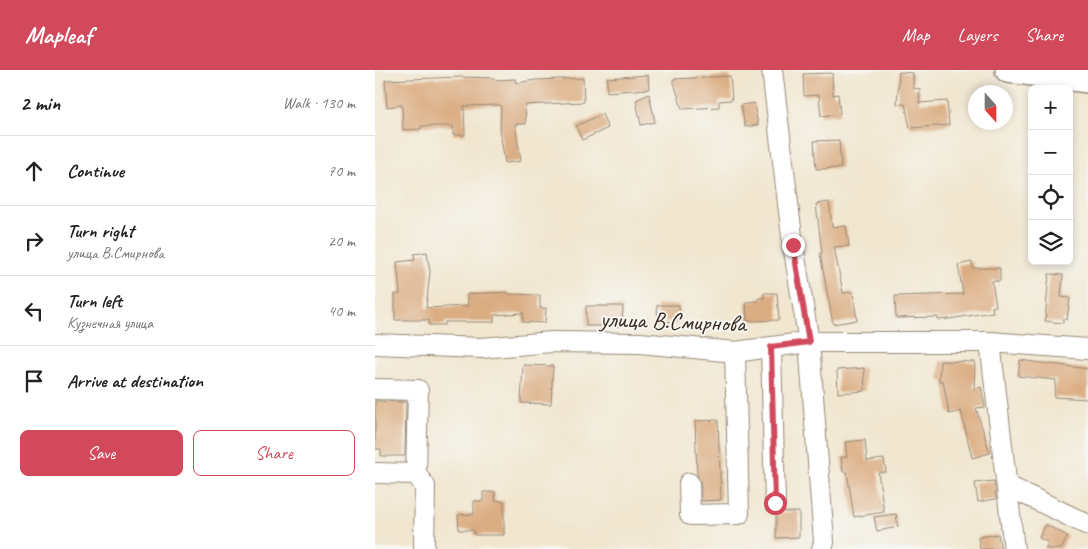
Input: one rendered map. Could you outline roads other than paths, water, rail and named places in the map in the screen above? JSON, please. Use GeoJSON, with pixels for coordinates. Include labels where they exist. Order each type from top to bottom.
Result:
{"type":"FeatureCollection","features":[{"type":"Feature","properties":{"kind":"main road"},"geometry":{"type":"LineString","coordinates":[[1008,70],[1088,80]]}},
{"type":"Feature","properties":{"kind":"street"},"geometry":{"type":"LineString","coordinates":[[772,70],[793,245],[809,342],[824,542],[822,549]]}},
{"type":"Feature","properties":{"kind":"street","name":"улица В.Смирнова"},"geometry":{"type":"LineString","coordinates":[[375,344],[481,348],[551,342],[640,343],[735,352],[809,342],[990,342],[1088,350]]}},
{"type":"Feature","properties":{"kind":"street"},"geometry":{"type":"LineString","coordinates":[[990,342],[1014,549]]}},
{"type":"Feature","properties":{"kind":"street"},"geometry":{"type":"LineString","coordinates":[[771,347],[775,503]]}},
{"type":"Feature","properties":{"kind":"street"},"geometry":{"type":"LineString","coordinates":[[689,483],[690,515],[739,514],[735,352]]}},
{"type":"Feature","properties":{"kind":"street"},"geometry":{"type":"LineString","coordinates":[[375,389],[419,390],[417,474],[425,486],[424,549]]}},
{"type":"Feature","properties":{"kind":"street"},"geometry":{"type":"LineString","coordinates":[[375,473],[417,474]]}},
{"type":"Feature","properties":{"kind":"street"},"geometry":{"type":"LineString","coordinates":[[1007,486],[1088,525]]}}]}
